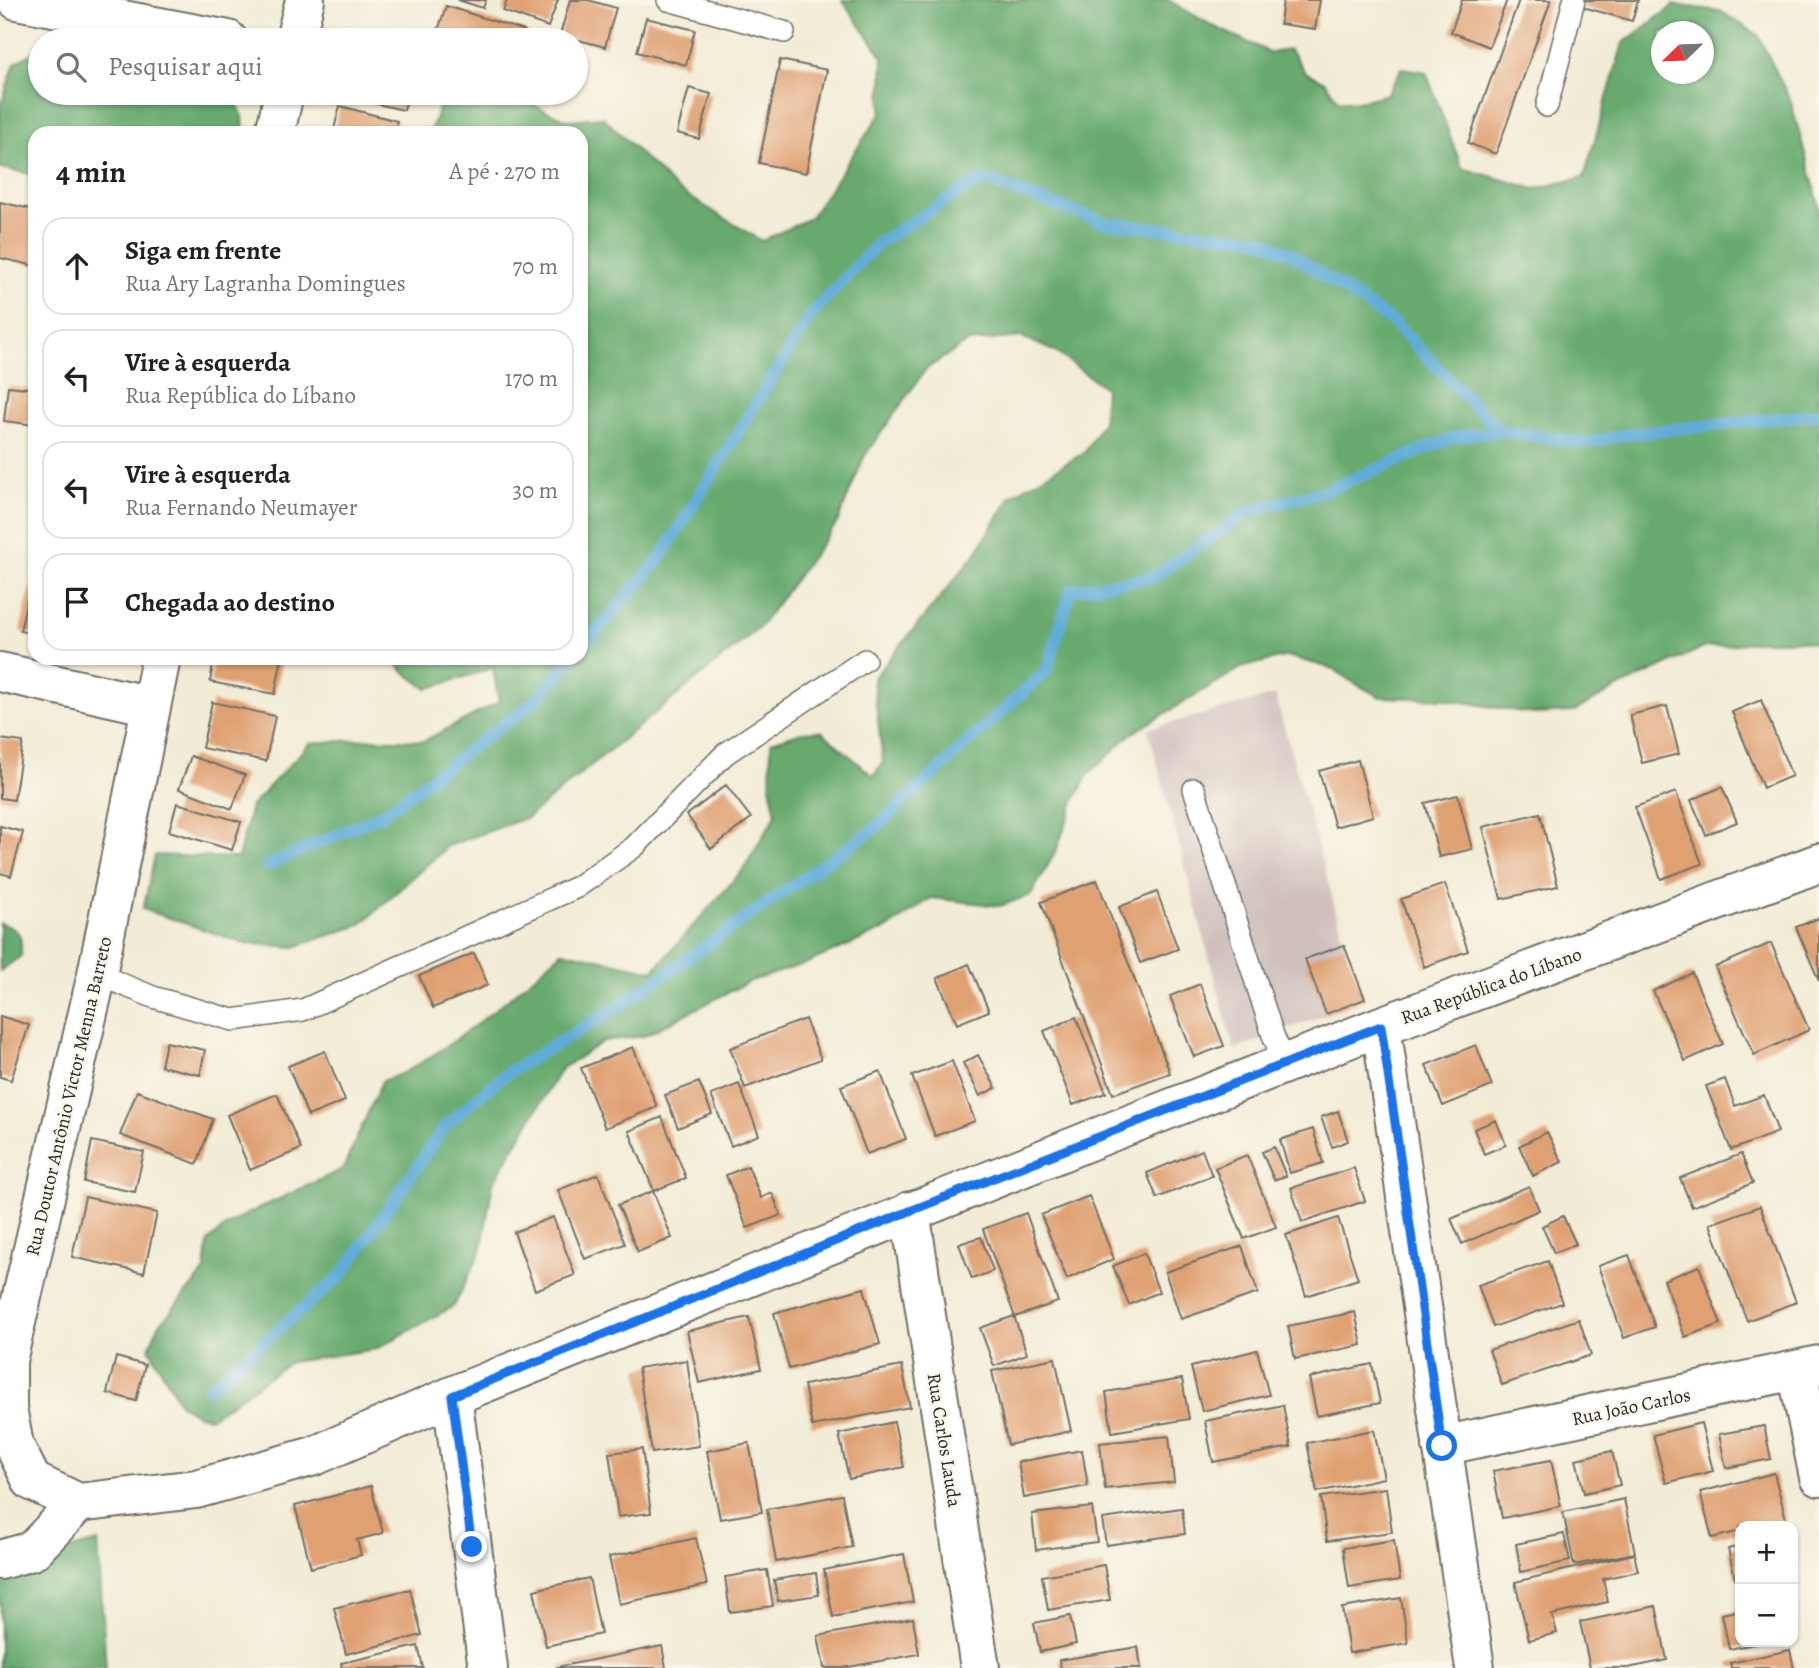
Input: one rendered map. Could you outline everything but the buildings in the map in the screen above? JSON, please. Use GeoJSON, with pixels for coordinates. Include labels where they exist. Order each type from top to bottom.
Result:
{"type":"FeatureCollection","features":[{"type":"Feature","properties":{"kind":"street"},"geometry":{"type":"LineString","coordinates":[[17,0],[165,28]]}},
{"type":"Feature","properties":{"kind":"street"},"geometry":{"type":"LineString","coordinates":[[298,28],[305,0]]}},
{"type":"Feature","properties":{"kind":"street"},"geometry":{"type":"LineString","coordinates":[[277,126],[281,105]]}},
{"type":"Feature","properties":{"kind":"street","name":"Rua Doutor Antônio Victor Menna Barreto"},"geometry":{"type":"LineString","coordinates":[[78,1503],[32,1481],[14,1445],[7,1408],[7,1361],[97,974],[160,665]]}},
{"type":"Feature","properties":{"kind":"street"},"geometry":{"type":"LineString","coordinates":[[0,672],[151,706]]}},
{"type":"Feature","properties":{"kind":"street","name":"Rua República do Líbano"},"geometry":{"type":"LineString","coordinates":[[78,1503],[196,1489],[314,1456],[452,1396],[1285,1063],[1819,863]]}},
{"type":"Feature","properties":{"kind":"street"},"geometry":{"type":"LineString","coordinates":[[1381,1026],[1475,1668]]}},
{"type":"Feature","properties":{"kind":"street","name":"Rua Carlos Lauda"},"geometry":{"type":"LineString","coordinates":[[910,1211],[980,1668]]}},
{"type":"Feature","properties":{"kind":"street"},"geometry":{"type":"LineString","coordinates":[[1808,1368],[1819,1477]]}},
{"type":"Feature","properties":{"kind":"street","name":"Rua João Carlos"},"geometry":{"type":"LineString","coordinates":[[1442,1446],[1808,1368]]}},
{"type":"Feature","properties":{"kind":"street"},"geometry":{"type":"LineString","coordinates":[[452,1396],[488,1668]]}},
{"type":"Feature","properties":{"kind":"street"},"geometry":{"type":"LineString","coordinates":[[0,1560],[32,1551],[78,1503]]}},
{"type":"Feature","properties":{"kind":"lane"},"geometry":{"type":"LineString","coordinates":[[668,0],[784,32]]}},
{"type":"Feature","properties":{"kind":"lane"},"geometry":{"type":"LineString","coordinates":[[1547,106],[1574,0]]}},
{"type":"Feature","properties":{"kind":"lane"},"geometry":{"type":"LineString","coordinates":[[97,974],[153,997],[233,1020],[303,1010],[577,887],[634,847],[724,754],[865,660]]}},
{"type":"Feature","properties":{"kind":"lane"},"geometry":{"type":"LineString","coordinates":[[1194,789],[1272,1035],[1285,1063]]}},
{"type":"Feature","properties":{"kind":"shaded area"},"geometry":{"type":"Polygon","coordinates":[[[1275,695],[1344,945],[1365,999],[1234,1050],[1148,729],[1275,695]]]}},
{"type":"Feature","properties":{"kind":"green space"},"geometry":{"type":"Polygon","coordinates":[[[842,0],[1168,0],[1213,26],[1271,53],[1288,49],[1305,72],[1325,82],[1338,100],[1357,102],[1387,94],[1402,68],[1426,72],[1462,168],[1535,189],[1584,177],[1623,43],[1651,22],[1651,84],[1714,84],[1714,21],[1653,21],[1674,5],[1720,11],[1758,35],[1791,102],[1819,205],[1819,644],[1760,641],[1702,648],[1573,712],[1534,714],[1445,699],[1380,697],[1334,669],[1287,656],[1241,668],[1131,734],[1088,775],[1075,799],[1056,851],[1031,895],[1000,906],[931,898],[888,928],[807,963],[748,982],[644,1036],[604,1041],[561,1069],[493,1183],[481,1251],[454,1306],[376,1349],[290,1362],[210,1418],[196,1414],[180,1404],[149,1348],[159,1325],[205,1271],[208,1242],[226,1226],[247,1214],[343,1169],[382,1081],[409,1070],[472,1028],[563,951],[653,971],[743,870],[776,814],[770,786],[771,742],[802,732],[821,731],[873,776],[883,762],[873,679],[974,556],[1011,496],[1085,452],[1103,421],[1105,388],[1056,352],[1022,337],[968,342],[926,369],[864,457],[837,523],[759,628],[528,817],[448,846],[360,925],[294,947],[243,943],[143,909],[155,855],[238,858],[251,806],[310,743],[371,739],[424,741],[499,702],[493,668],[427,689],[398,665],[588,665],[588,126],[432,126],[439,105],[533,105],[567,120],[603,117],[675,188],[762,241],[810,218],[881,113],[883,57],[842,0]]]}},
{"type":"Feature","properties":{"kind":"green space"},"geometry":{"type":"Polygon","coordinates":[[[28,56],[28,105],[237,105],[243,116],[244,126],[28,126],[28,174],[0,168],[0,107],[15,63],[28,56]]]}},
{"type":"Feature","properties":{"kind":"green space"},"geometry":{"type":"Polygon","coordinates":[[[0,923],[19,934],[21,956],[0,971],[0,923]]]}},
{"type":"Feature","properties":{"kind":"green space"},"geometry":{"type":"Polygon","coordinates":[[[98,1542],[106,1668],[0,1668],[0,1568],[98,1542]]]}},
{"type":"Feature","properties":{"kind":"waterway"},"geometry":{"type":"LineString","coordinates":[[588,640],[659,560],[812,313],[878,243],[981,179],[1107,223],[1259,239],[1290,253],[1394,323],[1499,431]]}},
{"type":"Feature","properties":{"kind":"waterway"},"geometry":{"type":"LineString","coordinates":[[209,1389],[341,1276],[446,1125],[504,1075],[615,1009],[874,829],[1047,670],[1071,590],[1154,577],[1249,511],[1327,490],[1454,437],[1499,431],[1587,443],[1629,434],[1819,414]]}},
{"type":"Feature","properties":{"kind":"waterway"},"geometry":{"type":"LineString","coordinates":[[267,866],[381,815],[535,701],[567,665]]}},
{"type":"Feature","properties":{"kind":"route"},"geometry":{"type":"LineString","coordinates":[[472,1547],[452,1396],[910,1211],[1381,1026],[1442,1446]]}}]}
